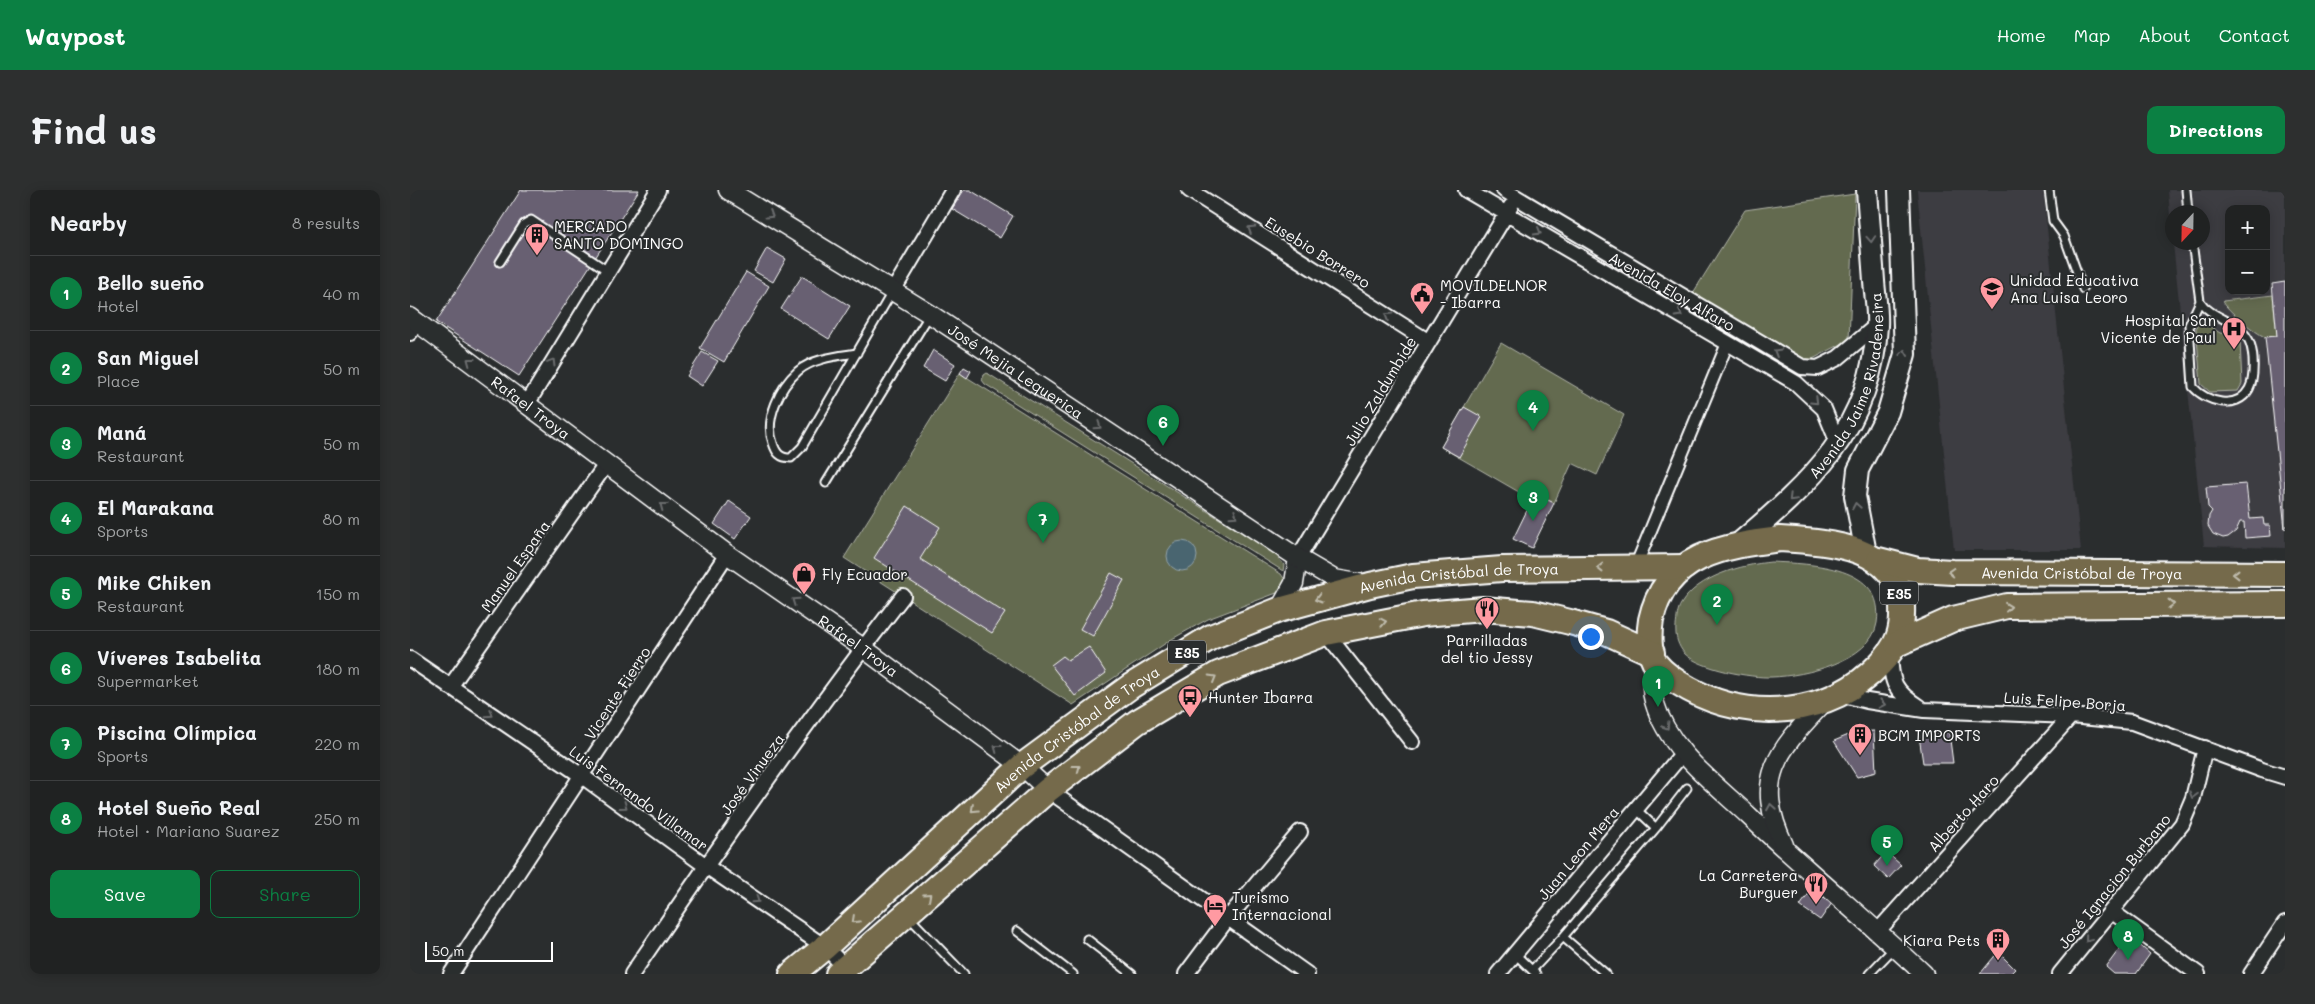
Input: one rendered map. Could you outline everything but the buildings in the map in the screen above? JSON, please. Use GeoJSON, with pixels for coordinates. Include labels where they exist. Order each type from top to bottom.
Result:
{"type":"FeatureCollection","features":[{"type":"Feature","properties":{"kind":"highway","name":"E35"},"geometry":{"type":"LineString","coordinates":[[1780,539],[1824,542],[1873,557],[1893,578],[1901,599],[1902,622],[1893,649],[1875,669],[1833,697],[1797,708],[1766,711],[1736,708],[1706,698],[1679,684],[1654,658],[1650,628],[1655,605],[1666,584],[1684,566],[1700,557],[1737,545],[1780,539]]}},
{"type":"Feature","properties":{"kind":"highway","name":"Avenida Cristóbal de Troya"},"geometry":{"type":"LineString","coordinates":[[1873,557],[1918,570],[1952,572],[2285,574]]}},
{"type":"Feature","properties":{"kind":"highway","name":"Avenida Cristóbal de Troya"},"geometry":{"type":"LineString","coordinates":[[792,974],[825,947],[1022,766],[1131,686],[1211,637],[1278,610],[1370,585],[1413,576],[1502,569],[1684,566]]}},
{"type":"Feature","properties":{"kind":"highway","name":"Avenida Cristóbal de Troya"},"geometry":{"type":"LineString","coordinates":[[1893,649],[1952,619],[2007,606],[2285,604]]}},
{"type":"Feature","properties":{"kind":"highway","name":"Avenida Cristóbal de Troya"},"geometry":{"type":"LineString","coordinates":[[842,971],[1048,790],[1137,722],[1218,674],[1326,633],[1423,614],[1483,609],[1533,613],[1606,632],[1654,658]]}},
{"type":"Feature","properties":{"kind":"main road","name":"Avenida Jaime Rivadeneira"},"geometry":{"type":"LineString","coordinates":[[1737,545],[1788,502],[1809,480],[1838,443],[1859,410],[1871,377],[1877,325],[1867,190]]}},
{"type":"Feature","properties":{"kind":"main road","name":"Avenida Jaime Rivadeneira"},"geometry":{"type":"LineString","coordinates":[[1873,557],[1855,496],[1858,470],[1888,412],[1905,354],[1898,190]]}},
{"type":"Feature","properties":{"kind":"street"},"geometry":{"type":"LineString","coordinates":[[527,404],[658,190]]}},
{"type":"Feature","properties":{"kind":"street","name":"José Mejia Lequerica"},"geometry":{"type":"LineString","coordinates":[[728,190],[930,314],[1298,558],[1334,579],[1370,585]]}},
{"type":"Feature","properties":{"kind":"street"},"geometry":{"type":"LineString","coordinates":[[893,291],[954,190]]}},
{"type":"Feature","properties":{"kind":"street","name":"Eusebio Borrero"},"geometry":{"type":"LineString","coordinates":[[1189,190],[1429,342]]}},
{"type":"Feature","properties":{"kind":"street","name":"Avenida Eloy Alfaro"},"geometry":{"type":"LineString","coordinates":[[1466,190],[1796,382],[1824,409],[1838,443]]}},
{"type":"Feature","properties":{"kind":"street","name":"Julio Zaldumbide"},"geometry":{"type":"LineString","coordinates":[[1298,558],[1507,214],[1513,192]]}},
{"type":"Feature","properties":{"kind":"street","name":"Avenida Eloy Alfaro"},"geometry":{"type":"LineString","coordinates":[[1513,192],[1802,367],[1818,368],[1838,358],[1877,325]]}},
{"type":"Feature","properties":{"kind":"street","name":"Rafael Troya"},"geometry":{"type":"LineString","coordinates":[[412,323],[527,404],[727,554],[863,648],[1022,766],[1048,790],[1307,974]]}},
{"type":"Feature","properties":{"kind":"street"},"geometry":{"type":"LineString","coordinates":[[1634,568],[1728,342]]}},
{"type":"Feature","properties":{"kind":"street","name":"Manuel España"},"geometry":{"type":"LineString","coordinates":[[450,687],[607,463]]}},
{"type":"Feature","properties":{"kind":"street","name":"Vicente Fierro"},"geometry":{"type":"LineString","coordinates":[[451,974],[727,554]]}},
{"type":"Feature","properties":{"kind":"street"},"geometry":{"type":"LineString","coordinates":[[1278,610],[1294,583],[1298,558]]}},
{"type":"Feature","properties":{"kind":"street","name":"José Vinueza"},"geometry":{"type":"LineString","coordinates":[[632,974],[706,866],[863,648],[903,596]]}},
{"type":"Feature","properties":{"kind":"street"},"geometry":{"type":"LineString","coordinates":[[1326,633],[1412,742]]}},
{"type":"Feature","properties":{"kind":"street"},"geometry":{"type":"LineString","coordinates":[[1893,649],[1891,676],[1895,686],[1902,696],[1924,710]]}},
{"type":"Feature","properties":{"kind":"street"},"geometry":{"type":"LineString","coordinates":[[1654,658],[1651,688],[1654,702],[1682,754],[1787,852],[1878,931],[1924,974]]}},
{"type":"Feature","properties":{"kind":"street","name":"Luis Fernando Villamar"},"geometry":{"type":"LineString","coordinates":[[410,659],[582,776],[706,866],[825,947],[842,971]]}},
{"type":"Feature","properties":{"kind":"street"},"geometry":{"type":"LineString","coordinates":[[1787,852],[1778,832],[1770,806],[1770,780],[1776,760],[1791,738],[1833,697]]}},
{"type":"Feature","properties":{"kind":"street","name":"Luis Felipe Borja"},"geometry":{"type":"LineString","coordinates":[[1833,697],[1924,710],[2071,716],[2132,722],[2262,770],[2285,776]]}},
{"type":"Feature","properties":{"kind":"street","name":"Alberto Haro"},"geometry":{"type":"LineString","coordinates":[[1878,931],[2071,716]]}},
{"type":"Feature","properties":{"kind":"street","name":"José Ignacion Burbano"},"geometry":{"type":"LineString","coordinates":[[2060,974],[2182,824],[2193,798],[2205,748]]}},
{"type":"Feature","properties":{"kind":"street","name":"Juan Leon Mera"},"geometry":{"type":"LineString","coordinates":[[1498,974],[1682,754]]}},
{"type":"Feature","properties":{"kind":"street"},"geometry":{"type":"LineString","coordinates":[[1186,974],[1228,918],[1300,832]]}},
{"type":"Feature","properties":{"kind":"street"},"geometry":{"type":"LineString","coordinates":[[2110,911],[2198,974]]}},
{"type":"Feature","properties":{"kind":"street"},"geometry":{"type":"LineString","coordinates":[[2252,974],[2285,923]]}},
{"type":"Feature","properties":{"kind":"lane"},"geometry":{"type":"LineString","coordinates":[[2049,190],[2053,221],[2064,236],[2082,288]]}},
{"type":"Feature","properties":{"kind":"lane"},"geometry":{"type":"LineString","coordinates":[[2186,190],[2187,205]]}},
{"type":"Feature","properties":{"kind":"lane"},"geometry":{"type":"LineString","coordinates":[[500,262],[524,224],[531,220],[608,271]]}},
{"type":"Feature","properties":{"kind":"lane"},"geometry":{"type":"LineString","coordinates":[[2193,250],[2200,301],[2205,308],[2244,333],[2250,342],[2252,363],[2251,385],[2244,396],[2236,400],[2216,402],[2206,399],[2193,387],[2189,325],[2200,301]]}},
{"type":"Feature","properties":{"kind":"lane"},"geometry":{"type":"LineString","coordinates":[[856,353],[823,359],[799,370],[786,384],[774,409],[769,433],[776,452],[784,458],[791,458],[802,447],[893,291]]}},
{"type":"Feature","properties":{"kind":"lane"},"geometry":{"type":"LineString","coordinates":[[826,483],[930,314]]}},
{"type":"Feature","properties":{"kind":"lane"},"geometry":{"type":"LineString","coordinates":[[1515,954],[1534,972],[1656,828],[1687,788]]}},
{"type":"Feature","properties":{"kind":"lane"},"geometry":{"type":"LineString","coordinates":[[1636,810],[1656,828]]}},
{"type":"Feature","properties":{"kind":"lane"},"geometry":{"type":"LineString","coordinates":[[908,914],[964,974]]}},
{"type":"Feature","properties":{"kind":"lane"},"geometry":{"type":"LineString","coordinates":[[1017,931],[1073,974]]}},
{"type":"Feature","properties":{"kind":"lane"},"geometry":{"type":"LineString","coordinates":[[1563,937],[1606,974]]}},
{"type":"Feature","properties":{"kind":"lane"},"geometry":{"type":"LineString","coordinates":[[1086,939],[1132,974]]}},
{"type":"Feature","properties":{"kind":"lane"},"geometry":{"type":"LineString","coordinates":[[1869,974],[1895,947]]}},
{"type":"Feature","properties":{"kind":"shaded area","name":"Unidad Educativa Ana Luisa Leoro"},"geometry":{"type":"Polygon","coordinates":[[[1917,190],[2043,190],[2081,550],[1954,550],[1917,190]]]}},
{"type":"Feature","properties":{"kind":"shaded area","name":"Hospital San Vicente de Paul"},"geometry":{"type":"Polygon","coordinates":[[[2168,190],[2285,190],[2285,548],[2204,546],[2174,250],[2210,250],[2210,205],[2169,205],[2168,190]]]}},
{"type":"Feature","properties":{"kind":"green space"},"geometry":{"type":"Polygon","coordinates":[[[1855,194],[1849,340],[1803,364],[1693,293],[1745,210],[1855,194]]]}},
{"type":"Feature","properties":{"kind":"green space"},"geometry":{"type":"Polygon","coordinates":[[[2273,295],[2277,336],[2269,337],[2261,335],[2249,326],[2229,310],[2223,301],[2273,295]]]}},
{"type":"Feature","properties":{"kind":"green space"},"geometry":{"type":"Polygon","coordinates":[[[2205,323],[2220,333],[2231,334],[2240,341],[2242,384],[2238,391],[2210,392],[2201,384],[2196,328],[2197,325],[2205,323]]]}},
{"type":"Feature","properties":{"kind":"green space"},"geometry":{"type":"Polygon","coordinates":[[[1501,343],[1624,415],[1597,475],[1572,463],[1554,503],[1531,491],[1524,495],[1441,447],[1501,343]]]}},
{"type":"Feature","properties":{"kind":"green space"},"geometry":{"type":"Polygon","coordinates":[[[960,373],[1281,574],[1287,583],[1282,591],[1208,619],[1172,639],[1073,705],[844,558],[960,373]]]}},
{"type":"Feature","properties":{"kind":"green space"},"geometry":{"type":"Polygon","coordinates":[[[987,373],[1274,553],[1284,565],[1283,571],[985,384],[982,380],[987,373]]]}},
{"type":"Feature","properties":{"kind":"green space"},"geometry":{"type":"Polygon","coordinates":[[[1771,562],[1824,567],[1858,579],[1870,589],[1877,604],[1877,623],[1872,636],[1863,647],[1850,657],[1835,664],[1801,673],[1772,677],[1739,674],[1714,668],[1702,664],[1685,654],[1680,648],[1676,626],[1680,606],[1689,594],[1709,579],[1721,574],[1734,569],[1771,562]]]}},
{"type":"Feature","properties":{"kind":"water"},"geometry":{"type":"Polygon","coordinates":[[[1182,541],[1193,545],[1197,556],[1193,567],[1182,571],[1171,567],[1167,556],[1171,545],[1182,541]]]}},
{"type":"Feature","properties":{"kind":"place","name":"MERCADO SANTO DOMINGO"},"geometry":{"type":"Point","coordinates":[537,256]}},
{"type":"Feature","properties":{"kind":"place","name":"Unidad Educativa Ana Luisa Leoro"},"geometry":{"type":"Point","coordinates":[1992,310]}},
{"type":"Feature","properties":{"kind":"place","name":"MOVILDELNOR - Ibarra"},"geometry":{"type":"Point","coordinates":[1422,315]}},
{"type":"Feature","properties":{"kind":"place","name":"Hospital San Vicente de Paul"},"geometry":{"type":"Point","coordinates":[2234,350]}},
{"type":"Feature","properties":{"kind":"place","name":"El Marakana"},"geometry":{"type":"Point","coordinates":[1533,431]}},
{"type":"Feature","properties":{"kind":"place","name":"Víveres Isabelita"},"geometry":{"type":"Point","coordinates":[1163,446]}},
{"type":"Feature","properties":{"kind":"place","name":"Maná"},"geometry":{"type":"Point","coordinates":[1533,521]}},
{"type":"Feature","properties":{"kind":"place","name":"Piscina Olímpica"},"geometry":{"type":"Point","coordinates":[1043,543]}},
{"type":"Feature","properties":{"kind":"place","name":"Fly Ecuador"},"geometry":{"type":"Point","coordinates":[804,595]}},
{"type":"Feature","properties":{"kind":"place","name":"San Miguel"},"geometry":{"type":"Point","coordinates":[1717,625]}},
{"type":"Feature","properties":{"kind":"place","name":"Parrilladas del tio Jessy"},"geometry":{"type":"Point","coordinates":[1487,630]}},
{"type":"Feature","properties":{"kind":"place","name":"Bello sueño"},"geometry":{"type":"Point","coordinates":[1658,707]}},
{"type":"Feature","properties":{"kind":"place","name":"Hunter Ibarra"},"geometry":{"type":"Point","coordinates":[1190,718]}},
{"type":"Feature","properties":{"kind":"place","name":"BCM IMPORTS"},"geometry":{"type":"Point","coordinates":[1860,756]}},
{"type":"Feature","properties":{"kind":"place","name":"Mike Chiken"},"geometry":{"type":"Point","coordinates":[1887,866]}},
{"type":"Feature","properties":{"kind":"place","name":"La Carretera Burguer"},"geometry":{"type":"Point","coordinates":[1816,905]}},
{"type":"Feature","properties":{"kind":"place","name":"Turismo Internacional"},"geometry":{"type":"Point","coordinates":[1215,927]}},
{"type":"Feature","properties":{"kind":"place","name":"Hotel Sueño Real"},"geometry":{"type":"Point","coordinates":[2128,960]}},
{"type":"Feature","properties":{"kind":"place","name":"Kiara Pets"},"geometry":{"type":"Point","coordinates":[1998,961]}}]}
